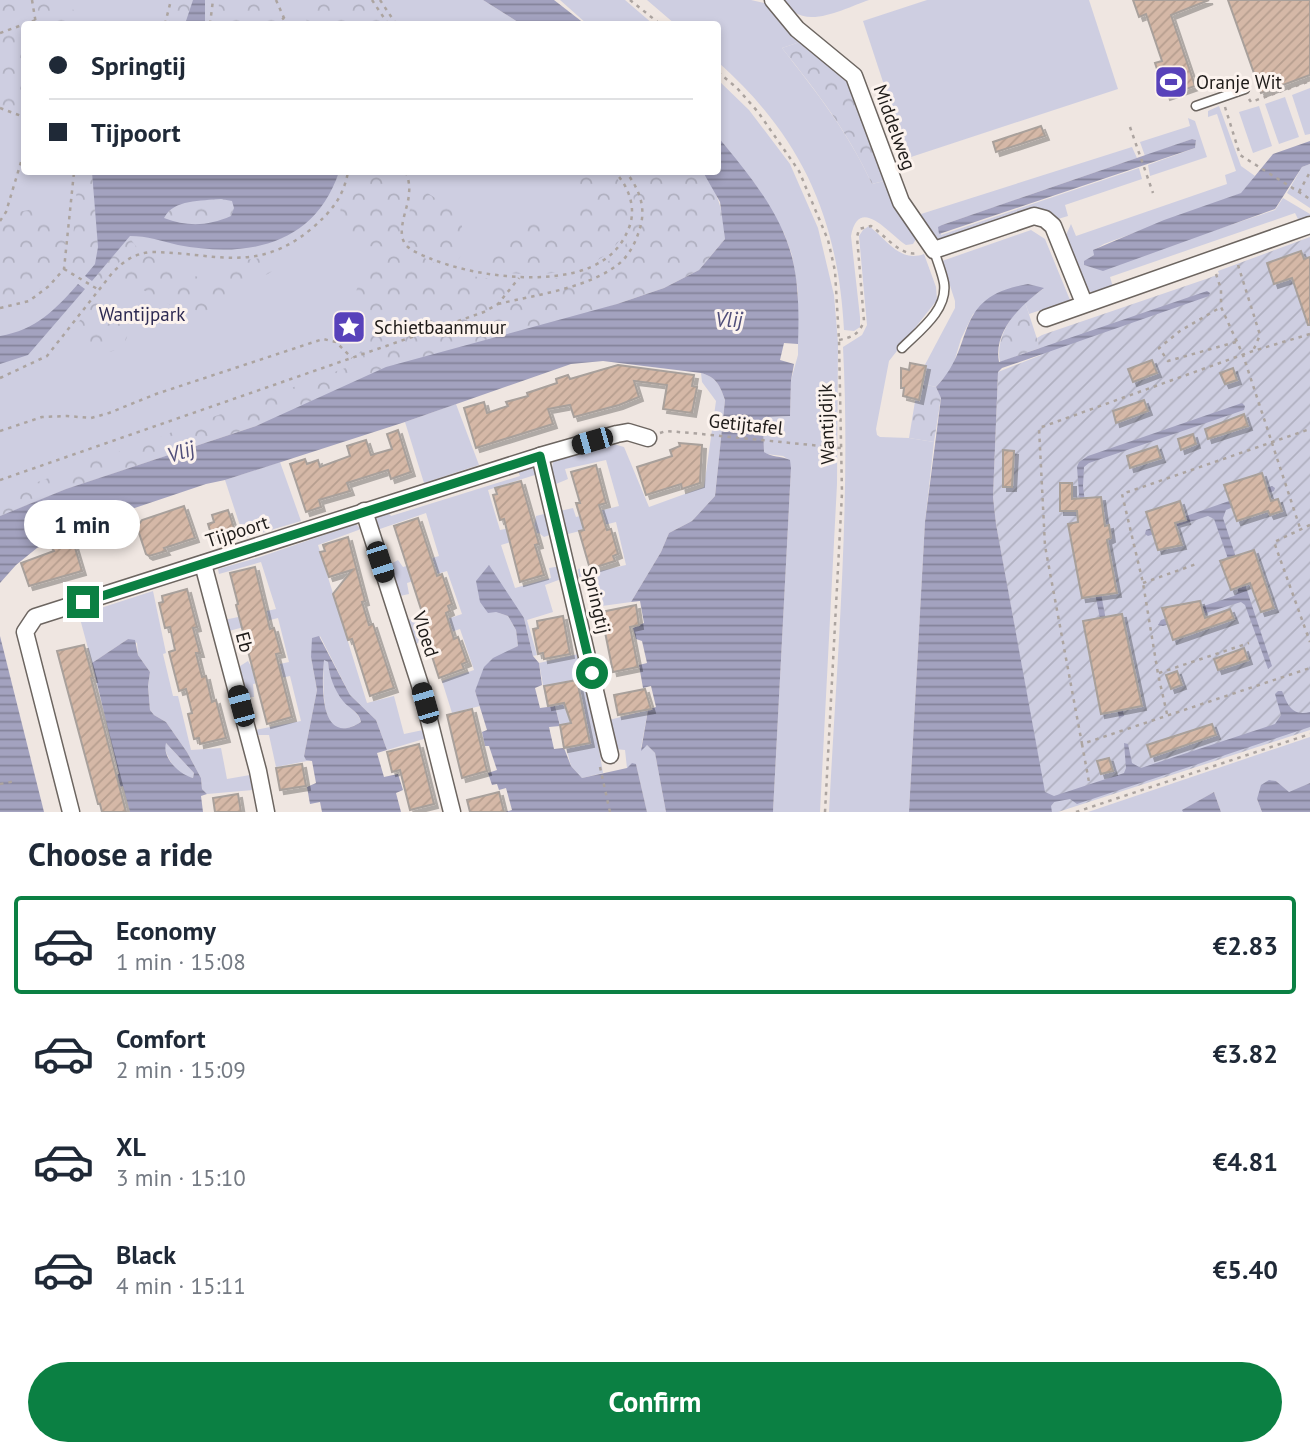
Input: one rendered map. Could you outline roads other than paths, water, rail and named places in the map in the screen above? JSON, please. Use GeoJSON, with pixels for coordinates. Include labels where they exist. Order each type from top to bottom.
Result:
{"type":"FeatureCollection","features":[{"type":"Feature","properties":{"kind":"street","name":"Middelweg"},"geometry":{"type":"LineString","coordinates":[[773,0],[797,29],[854,76],[901,202],[934,250]]}},
{"type":"Feature","properties":{"kind":"street"},"geometry":{"type":"LineString","coordinates":[[934,250],[1034,216],[1045,219],[1053,226],[1084,303]]}},
{"type":"Feature","properties":{"kind":"street"},"geometry":{"type":"LineString","coordinates":[[1046,318],[1310,225]]}},
{"type":"Feature","properties":{"kind":"street","name":"Tijpoort"},"geometry":{"type":"LineString","coordinates":[[71,812],[25,632],[34,617],[540,456],[628,432],[648,438]]}},
{"type":"Feature","properties":{"kind":"street","name":"Springtij"},"geometry":{"type":"LineString","coordinates":[[540,456],[605,760]]}},
{"type":"Feature","properties":{"kind":"street","name":"Vloed"},"geometry":{"type":"LineString","coordinates":[[364,511],[421,688],[452,812]]}},
{"type":"Feature","properties":{"kind":"street","name":"Eb"},"geometry":{"type":"LineString","coordinates":[[203,564],[258,771],[266,812]]}},
{"type":"Feature","properties":{"kind":"lane"},"geometry":{"type":"LineString","coordinates":[[1196,106],[1245,89]]}},
{"type":"Feature","properties":{"kind":"lane"},"geometry":{"type":"LineString","coordinates":[[902,348],[932,318],[944,298],[944,284],[934,250]]}},
{"type":"Feature","properties":{"kind":"water"},"geometry":{"type":"Polygon","coordinates":[[[193,0],[205,0],[205,21],[186,21],[193,0]]]}},
{"type":"Feature","properties":{"kind":"water"},"geometry":{"type":"Polygon","coordinates":[[[483,0],[554,0],[581,21],[516,21],[483,0]]]}},
{"type":"Feature","properties":{"kind":"water"},"geometry":{"type":"Polygon","coordinates":[[[1192,139],[1196,140],[1195,148],[939,234],[938,227],[942,225],[1192,139]]]}},
{"type":"Feature","properties":{"kind":"water","name":"Vlij"},"geometry":{"type":"Polygon","coordinates":[[[721,141],[771,208],[787,240],[797,289],[798,344],[784,343],[780,360],[794,364],[790,416],[768,417],[763,422],[764,452],[790,460],[791,468],[773,812],[666,812],[655,753],[647,745],[641,751],[648,710],[656,707],[651,686],[643,688],[639,665],[647,663],[642,641],[636,639],[633,628],[644,623],[640,601],[631,602],[661,552],[669,533],[692,521],[715,496],[725,400],[717,382],[701,373],[603,361],[571,364],[405,422],[102,519],[37,548],[0,583],[0,516],[66,489],[256,426],[386,367],[617,304],[664,288],[699,270],[725,239],[720,202],[705,175],[721,175],[721,141]]]}},
{"type":"Feature","properties":{"kind":"water"},"geometry":{"type":"Polygon","coordinates":[[[1310,141],[1310,164],[1302,167],[1275,209],[1103,271],[1084,265],[1084,261],[1094,255],[1093,250],[1164,220],[1241,193],[1273,154],[1310,141]]]}},
{"type":"Feature","properties":{"kind":"water"},"geometry":{"type":"Polygon","coordinates":[[[92,175],[338,175],[328,197],[313,216],[295,231],[275,241],[253,247],[204,249],[130,236],[92,281],[85,276],[95,264],[98,247],[92,175]],[[221,199],[189,202],[174,207],[164,218],[190,224],[214,222],[231,216],[234,208],[232,201],[221,199]]]}},
{"type":"Feature","properties":{"kind":"water"},"geometry":{"type":"Polygon","coordinates":[[[78,284],[85,289],[28,355],[0,364],[0,336],[24,329],[44,318],[78,284]]]}},
{"type":"Feature","properties":{"kind":"water"},"geometry":{"type":"Polygon","coordinates":[[[1028,284],[1044,288],[1026,302],[1005,329],[998,351],[999,362],[1207,291],[1210,293],[1209,296],[1002,368],[998,372],[993,497],[996,524],[1045,792],[1054,796],[1124,773],[1124,743],[1128,744],[1132,763],[1141,768],[1275,724],[1281,715],[1275,694],[1278,691],[1282,691],[1295,711],[1310,712],[1310,727],[1077,804],[1070,799],[1054,802],[1051,806],[1052,812],[909,812],[925,522],[941,398],[936,387],[949,371],[976,311],[1003,290],[1028,284]]]}},
{"type":"Feature","properties":{"kind":"water"},"geometry":{"type":"Polygon","coordinates":[[[1242,403],[1244,410],[1084,467],[1087,519],[1124,716],[1119,718],[1081,520],[1077,467],[1079,462],[1088,456],[1242,403]]]}},
{"type":"Feature","properties":{"kind":"water"},"geometry":{"type":"Polygon","coordinates":[[[1272,486],[1274,491],[1226,510],[1223,518],[1272,666],[1268,669],[1245,605],[1241,602],[1163,626],[1158,625],[1161,620],[1234,596],[1238,592],[1214,519],[1208,516],[1148,536],[1145,534],[1146,530],[1272,486]]]}},
{"type":"Feature","properties":{"kind":"water"},"geometry":{"type":"Polygon","coordinates":[[[489,565],[524,618],[533,656],[539,663],[542,685],[535,688],[540,708],[555,706],[560,726],[549,727],[554,749],[564,748],[571,766],[582,778],[636,764],[647,812],[505,812],[512,810],[506,788],[499,790],[497,784],[492,785],[488,773],[497,770],[489,746],[485,746],[482,732],[487,730],[475,691],[484,667],[493,658],[518,646],[516,630],[508,616],[496,612],[488,613],[480,602],[476,581],[489,565]]]}},
{"type":"Feature","properties":{"kind":"water"},"geometry":{"type":"Polygon","coordinates":[[[0,636],[44,812],[0,812],[0,636]]]}},
{"type":"Feature","properties":{"kind":"water"},"geometry":{"type":"Polygon","coordinates":[[[319,636],[350,695],[376,720],[387,750],[377,753],[384,777],[398,774],[403,790],[396,793],[401,812],[322,812],[320,802],[310,804],[307,787],[316,783],[312,761],[306,760],[304,756],[317,690],[311,657],[312,638],[319,636]],[[324,660],[323,696],[326,709],[330,720],[337,727],[347,728],[361,722],[337,692],[328,662],[324,660]]]}},
{"type":"Feature","properties":{"kind":"water"},"geometry":{"type":"Polygon","coordinates":[[[128,639],[135,640],[138,655],[150,672],[150,710],[166,722],[201,778],[202,789],[207,794],[201,796],[203,812],[130,812],[123,786],[119,787],[116,775],[119,774],[92,663],[128,639]],[[166,743],[166,754],[172,764],[187,776],[193,778],[194,773],[166,743]]]}},
{"type":"Feature","properties":{"kind":"water"},"geometry":{"type":"Polygon","coordinates":[[[1269,780],[1276,781],[1289,792],[1310,783],[1310,812],[1262,812],[1257,799],[1261,785],[1269,780]]]}},
{"type":"Feature","properties":{"kind":"water"},"geometry":{"type":"Polygon","coordinates":[[[1214,792],[1221,812],[1183,812],[1182,810],[1214,792]]]}},
{"type":"Feature","properties":{"kind":"place","name":"Oranje Wit"},"geometry":{"type":"Point","coordinates":[1171,82]}},
{"type":"Feature","properties":{"kind":"place","name":"Schietbaanmuur"},"geometry":{"type":"Point","coordinates":[349,327]}},
{"type":"Feature","properties":{"kind":"park label","name":"Wantijpark"},"geometry":{"type":"Point","coordinates":[142,314]}}]}
